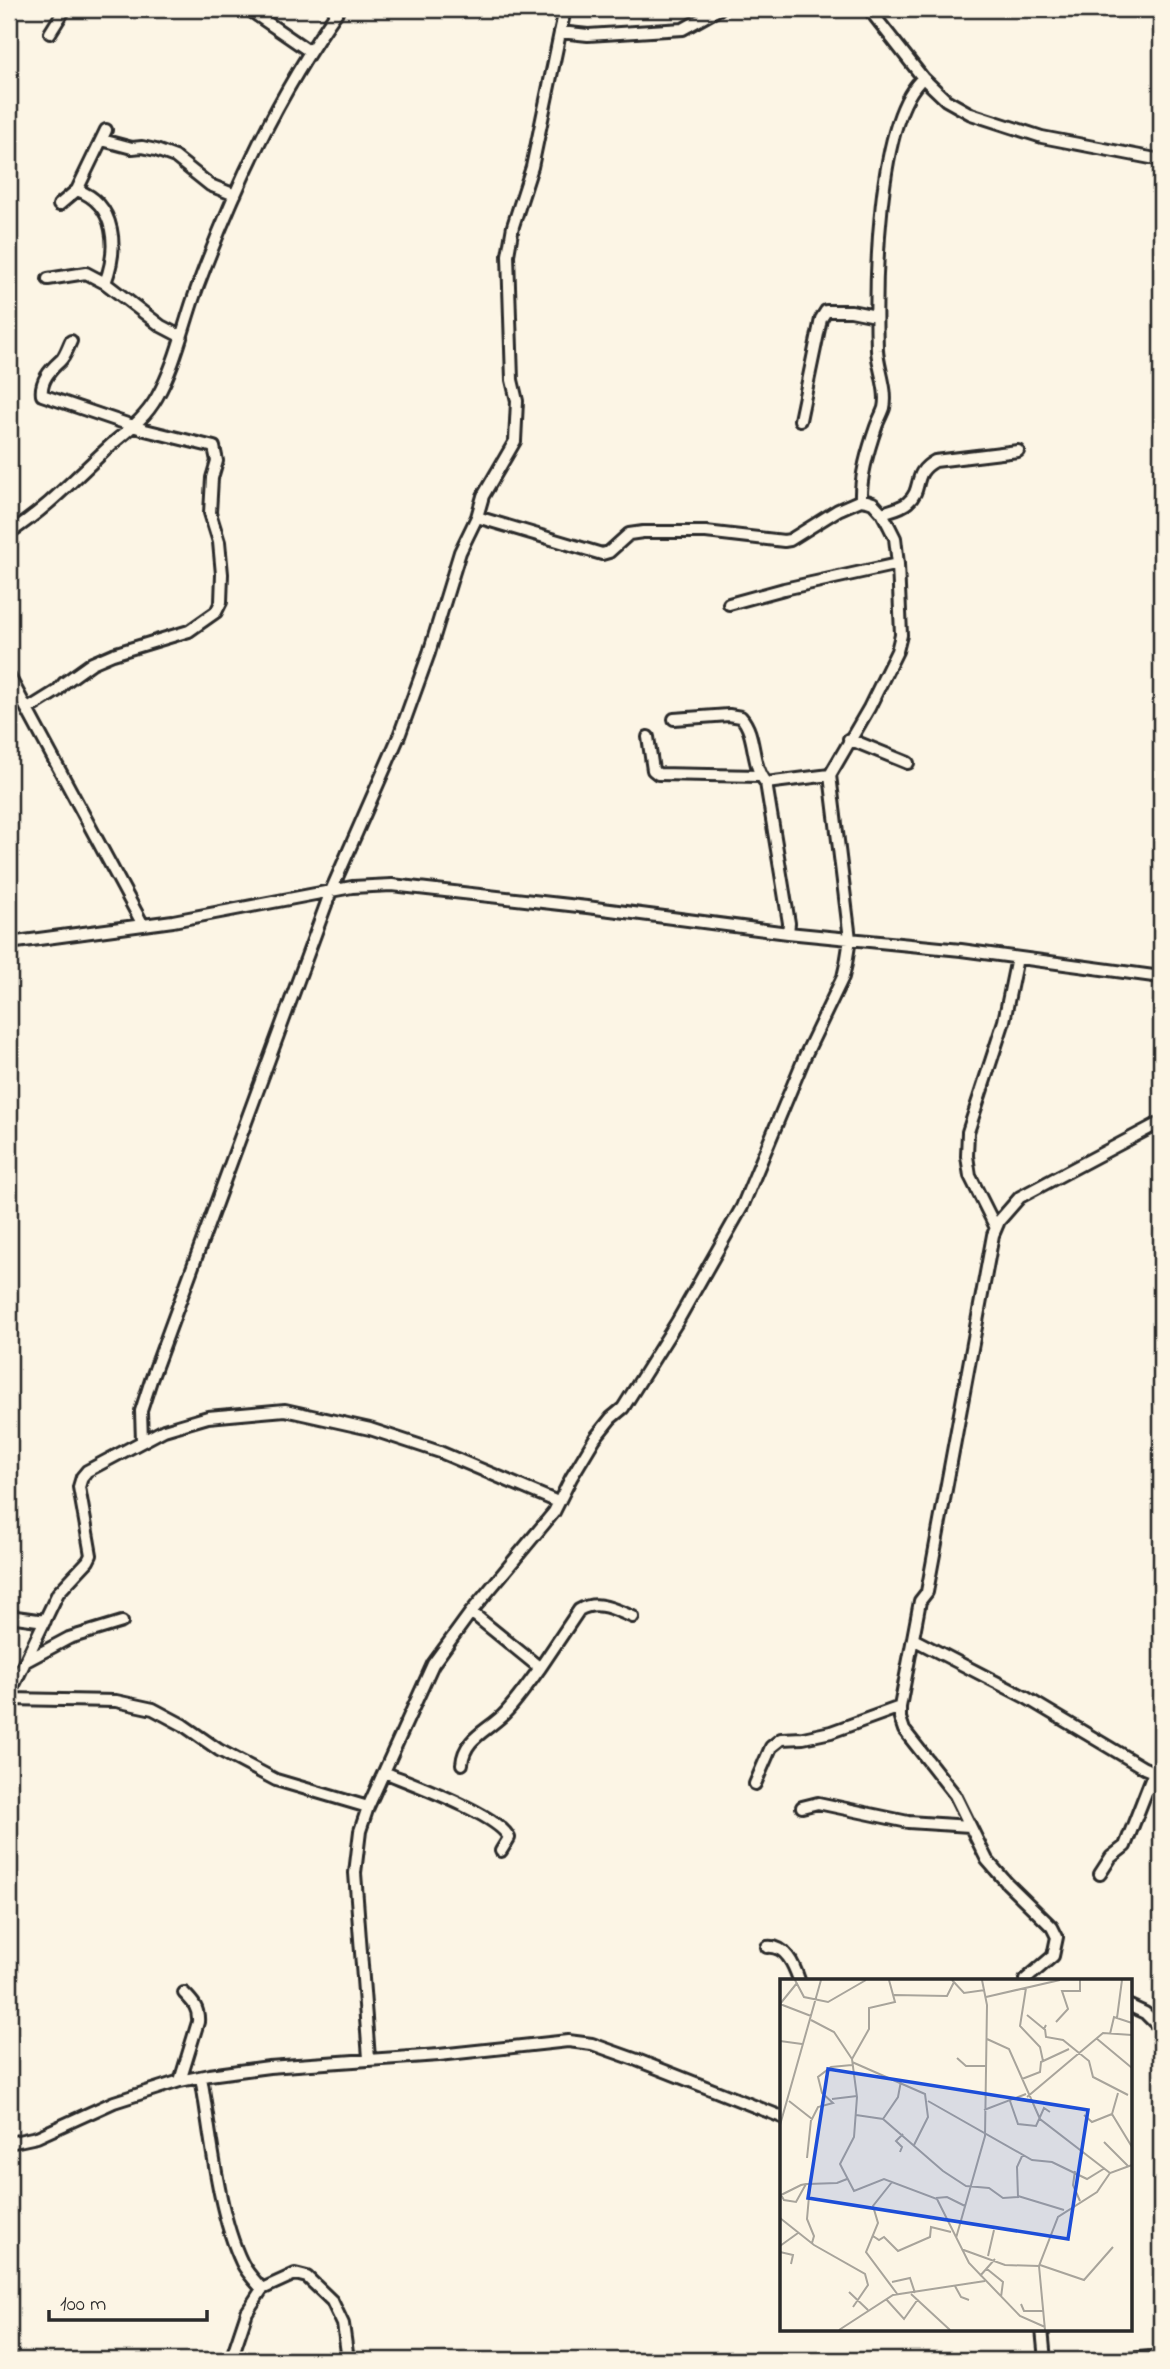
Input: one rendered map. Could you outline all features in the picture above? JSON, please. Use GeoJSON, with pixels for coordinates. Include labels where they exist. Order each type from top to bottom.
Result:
{"type":"FeatureCollection","features":[{"type":"Feature","properties":{"kind":"street"},"geometry":{"type":"LineString","coordinates":[[50,33],[65,9]]}},
{"type":"Feature","properties":{"kind":"street"},"geometry":{"type":"LineString","coordinates":[[248,9],[309,51]]}},
{"type":"Feature","properties":{"kind":"street"},"geometry":{"type":"LineString","coordinates":[[9,533],[42,510],[135,426],[157,398],[252,154],[309,51],[339,9]]}},
{"type":"Feature","properties":{"kind":"street"},"geometry":{"type":"LineString","coordinates":[[142,1441],[141,1411],[151,1380],[331,891],[399,736],[429,653],[460,552],[477,517],[483,496],[517,435],[517,401],[512,380],[509,328],[508,255],[513,226],[532,167],[565,9]]}},
{"type":"Feature","properties":{"kind":"street"},"geometry":{"type":"LineString","coordinates":[[560,32],[588,35],[683,29],[719,9]]}},
{"type":"Feature","properties":{"kind":"street"},"geometry":{"type":"LineString","coordinates":[[869,9],[923,78],[946,100],[994,123],[1042,137],[1161,160]]}},
{"type":"Feature","properties":{"kind":"street"},"geometry":{"type":"LineString","coordinates":[[861,500],[860,487],[865,462],[884,407],[876,316],[884,180],[908,94],[923,78]]}},
{"type":"Feature","properties":{"kind":"street"},"geometry":{"type":"LineString","coordinates":[[60,205],[76,190],[104,135],[132,148],[142,147],[175,157],[210,185],[235,195]]}},
{"type":"Feature","properties":{"kind":"street"},"geometry":{"type":"LineString","coordinates":[[76,190],[91,195],[109,220],[113,258],[105,283]]}},
{"type":"Feature","properties":{"kind":"street"},"geometry":{"type":"LineString","coordinates":[[48,279],[86,273],[105,283],[161,326],[180,336]]}},
{"type":"Feature","properties":{"kind":"street"},"geometry":{"type":"LineString","coordinates":[[800,420],[821,319],[826,311],[851,311],[876,316]]}},
{"type":"Feature","properties":{"kind":"street"},"geometry":{"type":"LineString","coordinates":[[28,709],[57,691],[92,663],[189,631],[216,612],[221,602],[221,555],[209,504],[216,461],[214,447],[135,426],[42,395],[42,386],[51,368],[60,361],[71,341]]}},
{"type":"Feature","properties":{"kind":"street"},"geometry":{"type":"LineString","coordinates":[[882,513],[906,505],[915,495],[924,467],[935,461],[1018,451]]}},
{"type":"Feature","properties":{"kind":"street"},"geometry":{"type":"LineString","coordinates":[[369,2058],[355,1873],[360,1832],[368,1807],[433,1664],[471,1612],[554,1512],[595,1438],[623,1408],[677,1322],[743,1207],[804,1056],[843,977],[850,940],[830,775],[869,708],[897,651],[901,635],[895,538],[882,513],[873,503],[861,500],[784,541],[706,532],[643,532],[629,534],[609,552],[602,554],[477,517]]}},
{"type":"Feature","properties":{"kind":"street"},"geometry":{"type":"LineString","coordinates":[[729,604],[898,564]]}},
{"type":"Feature","properties":{"kind":"street"},"geometry":{"type":"LineString","coordinates":[[9,676],[143,925]]}},
{"type":"Feature","properties":{"kind":"street"},"geometry":{"type":"LineString","coordinates":[[674,719],[729,715],[741,717],[748,724],[781,870],[788,933]]}},
{"type":"Feature","properties":{"kind":"street"},"geometry":{"type":"LineString","coordinates":[[648,737],[653,770],[658,774],[762,779],[830,775]]}},
{"type":"Feature","properties":{"kind":"street"},"geometry":{"type":"LineString","coordinates":[[849,739],[908,763]]}},
{"type":"Feature","properties":{"kind":"street"},"geometry":{"type":"LineString","coordinates":[[9,943],[143,925],[352,887],[392,885],[1161,977]]}},
{"type":"Feature","properties":{"kind":"street"},"geometry":{"type":"LineString","coordinates":[[996,1228],[971,1177],[967,1156],[968,1132],[1004,1021],[1017,958]]}},
{"type":"Feature","properties":{"kind":"street"},"geometry":{"type":"LineString","coordinates":[[1029,1979],[1053,1956],[1056,1937],[1052,1927],[987,1860],[955,1796],[904,1730],[900,1707],[920,1601],[927,1592],[996,1228],[1008,1209],[1020,1197],[1161,1122]]}},
{"type":"Feature","properties":{"kind":"street"},"geometry":{"type":"LineString","coordinates":[[368,1807],[276,1780],[219,1750],[183,1725],[153,1709],[116,1701],[9,1697],[58,1593],[91,1555],[79,1488],[82,1477],[87,1471],[164,1430],[208,1418],[285,1410],[370,1429],[440,1452],[558,1502]]}},
{"type":"Feature","properties":{"kind":"street"},"geometry":{"type":"LineString","coordinates":[[462,1764],[463,1752],[471,1741],[503,1716],[540,1668],[579,1610],[591,1604],[602,1605],[633,1616]]}},
{"type":"Feature","properties":{"kind":"street"},"geometry":{"type":"LineString","coordinates":[[471,1612],[540,1668]]}},
{"type":"Feature","properties":{"kind":"street"},"geometry":{"type":"LineString","coordinates":[[9,1616],[46,1621]]}},
{"type":"Feature","properties":{"kind":"street"},"geometry":{"type":"LineString","coordinates":[[24,1662],[69,1638],[122,1622]]}},
{"type":"Feature","properties":{"kind":"street"},"geometry":{"type":"LineString","coordinates":[[913,1639],[1025,1697],[1158,1772],[1125,1846],[1111,1857],[1100,1874]]}},
{"type":"Feature","properties":{"kind":"street"},"geometry":{"type":"LineString","coordinates":[[755,1784],[772,1747],[780,1739],[803,1738],[831,1732],[900,1707]]}},
{"type":"Feature","properties":{"kind":"street"},"geometry":{"type":"LineString","coordinates":[[384,1772],[471,1810],[506,1830],[509,1838],[501,1851]]}},
{"type":"Feature","properties":{"kind":"street"},"geometry":{"type":"LineString","coordinates":[[802,1807],[818,1803],[908,1822],[970,1826]]}},
{"type":"Feature","properties":{"kind":"street"},"geometry":{"type":"LineString","coordinates":[[767,1947],[775,1946],[782,1950],[795,1967],[799,1979]]}},
{"type":"Feature","properties":{"kind":"street"},"geometry":{"type":"LineString","coordinates":[[180,2081],[198,2021],[195,2004],[184,1993]]}},
{"type":"Feature","properties":{"kind":"street"},"geometry":{"type":"LineString","coordinates":[[1132,2007],[1145,2013],[1161,2028]]}},
{"type":"Feature","properties":{"kind":"street"},"geometry":{"type":"LineString","coordinates":[[9,2143],[37,2137],[114,2102],[201,2077],[269,2067],[439,2055],[548,2043],[581,2042],[637,2060],[780,2115]]}},
{"type":"Feature","properties":{"kind":"street"},"geometry":{"type":"LineString","coordinates":[[201,2077],[231,2234],[242,2265],[262,2289]]}},
{"type":"Feature","properties":{"kind":"street"},"geometry":{"type":"LineString","coordinates":[[231,2360],[247,2312],[262,2289],[295,2274],[307,2277],[332,2301],[343,2324],[348,2360]]}},
{"type":"Feature","properties":{"kind":"street"},"geometry":{"type":"LineString","coordinates":[[1042,2330],[1045,2360]]}},
{"type":"Feature","properties":{"kind":"street"},"geometry":{"type":"LineString","coordinates":[[1115,2360],[1161,2356]]}}]}
